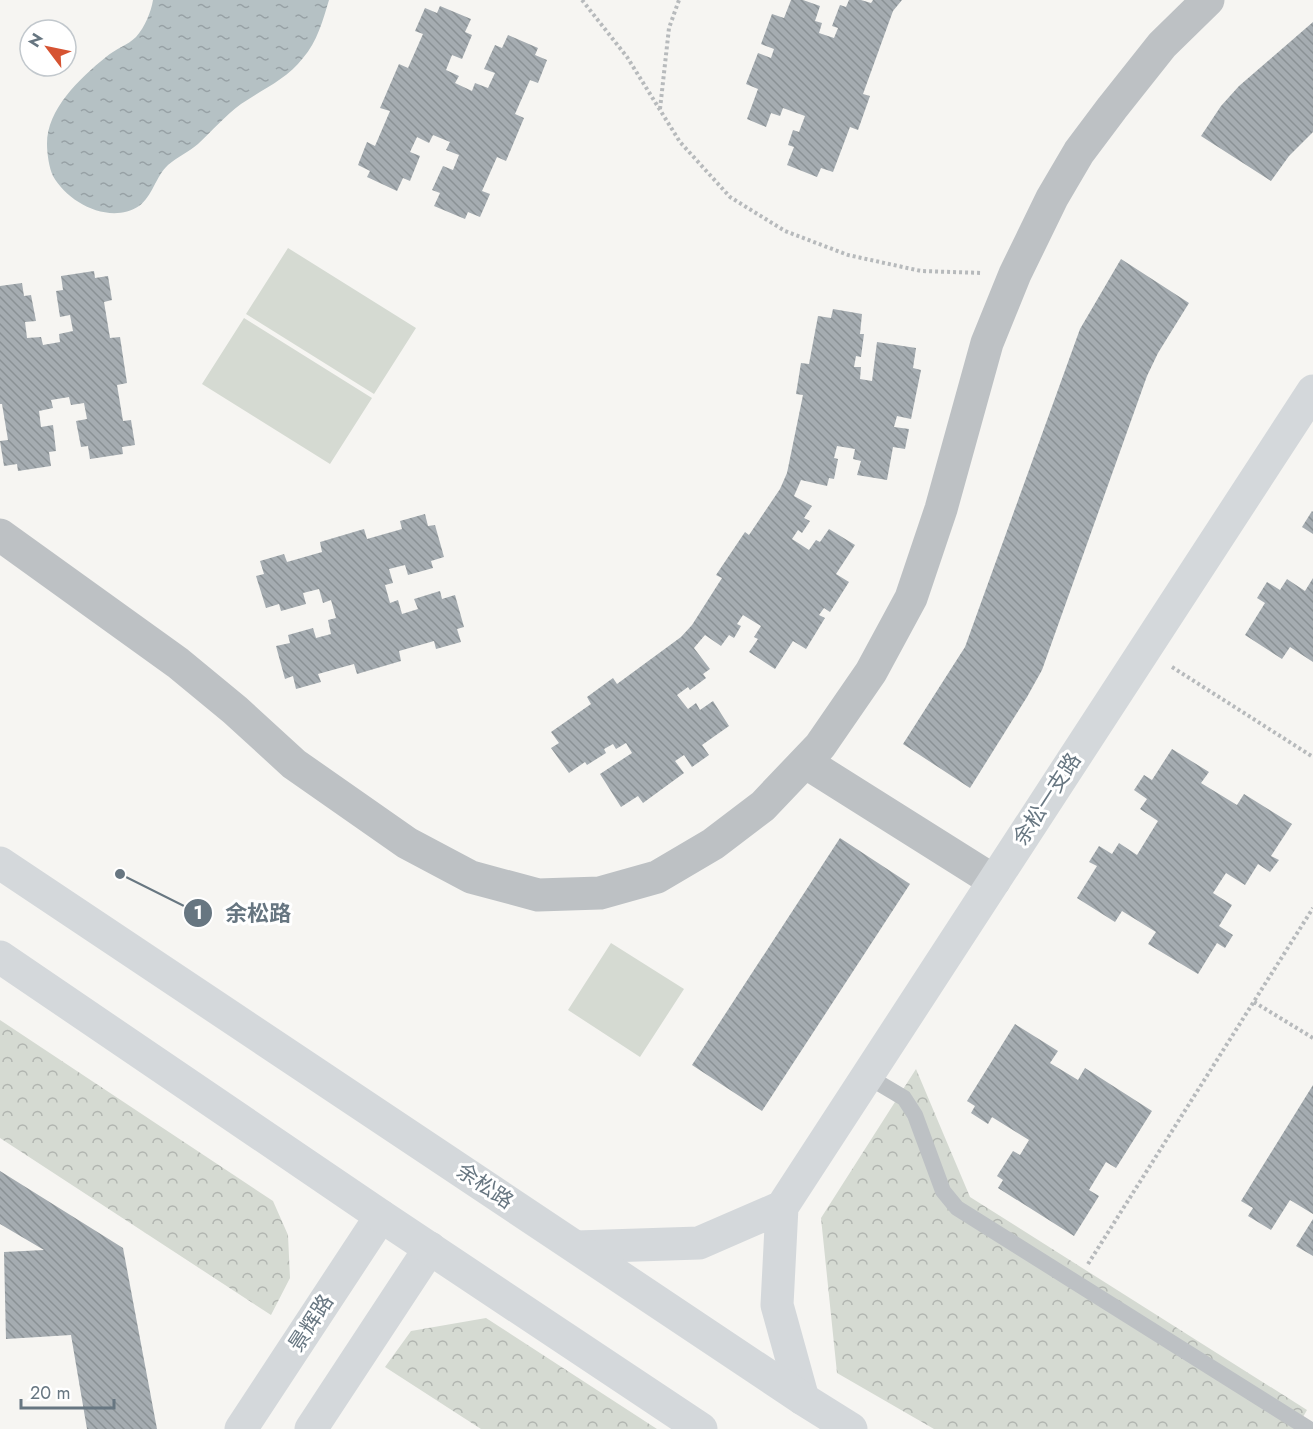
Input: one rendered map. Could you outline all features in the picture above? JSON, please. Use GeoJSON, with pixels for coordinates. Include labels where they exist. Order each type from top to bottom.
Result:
{"type":"FeatureCollection","features":[{"type":"Feature","properties":{"kind":"main road","name":"余松一支路"},"geometry":{"type":"LineString","coordinates":[[782,1208],[1313,391]]}},
{"type":"Feature","properties":{"kind":"main road","name":"余松路"},"geometry":{"type":"LineString","coordinates":[[8,866],[851,1429]]}},
{"type":"Feature","properties":{"kind":"main road"},"geometry":{"type":"LineString","coordinates":[[0,957],[381,1216],[701,1429]]}},
{"type":"Feature","properties":{"kind":"main road"},"geometry":{"type":"LineString","coordinates":[[577,1247],[699,1243],[782,1208],[777,1305],[803,1399]]}},
{"type":"Feature","properties":{"kind":"main road","name":"景辉路"},"geometry":{"type":"LineString","coordinates":[[241,1429],[381,1216]]}},
{"type":"Feature","properties":{"kind":"main road"},"geometry":{"type":"LineString","coordinates":[[311,1429],[430,1248]]}},
{"type":"Feature","properties":{"kind":"street"},"geometry":{"type":"LineString","coordinates":[[0,535],[178,663],[235,710],[294,764],[407,843],[471,877],[538,895],[600,893],[657,877],[713,844],[763,806],[820,746],[871,672],[911,598],[941,509],[987,343],[1014,274],[1052,198],[1079,152],[1162,45],[1208,0]]}},
{"type":"Feature","properties":{"kind":"street"},"geometry":{"type":"LineString","coordinates":[[805,762],[994,881]]}},
{"type":"Feature","properties":{"kind":"lane"},"geometry":{"type":"LineString","coordinates":[[867,1076],[904,1098],[915,1115],[943,1191],[957,1208],[1312,1429]]}},
{"type":"Feature","properties":{"kind":"path"},"geometry":{"type":"LineString","coordinates":[[582,0],[627,57],[680,142],[730,197],[785,231],[848,255],[921,271],[1014,274]]}},
{"type":"Feature","properties":{"kind":"path"},"geometry":{"type":"LineString","coordinates":[[660,110],[669,28],[679,0]]}},
{"type":"Feature","properties":{"kind":"path"},"geometry":{"type":"LineString","coordinates":[[1144,650],[1313,757]]}},
{"type":"Feature","properties":{"kind":"path"},"geometry":{"type":"LineString","coordinates":[[1076,1283],[1313,908]]}},
{"type":"Feature","properties":{"kind":"path"},"geometry":{"type":"LineString","coordinates":[[1254,1002],[1313,1038]]}},
{"type":"Feature","properties":{"kind":"green space"},"geometry":{"type":"Polygon","coordinates":[[[288,248],[416,328],[374,394],[246,314],[288,248]]]}},
{"type":"Feature","properties":{"kind":"green space"},"geometry":{"type":"Polygon","coordinates":[[[244,318],[372,398],[330,464],[202,384],[244,318]]]}},
{"type":"Feature","properties":{"kind":"green space"},"geometry":{"type":"Polygon","coordinates":[[[611,943],[684,989],[640,1057],[568,1010],[611,943]]]}},
{"type":"Feature","properties":{"kind":"green space"},"geometry":{"type":"Polygon","coordinates":[[[0,1020],[273,1201],[288,1235],[290,1278],[271,1315],[0,1138],[0,1020]]]}},
{"type":"Feature","properties":{"kind":"green space"},"geometry":{"type":"Polygon","coordinates":[[[916,1069],[970,1197],[1307,1410],[1296,1429],[934,1429],[837,1373],[821,1218],[916,1069]]]}},
{"type":"Feature","properties":{"kind":"green space"},"geometry":{"type":"Polygon","coordinates":[[[486,1318],[657,1429],[481,1429],[385,1367],[411,1331],[486,1318]]]}},
{"type":"Feature","properties":{"kind":"water"},"geometry":{"type":"Polygon","coordinates":[[[153,0],[329,0],[316,38],[297,65],[282,78],[241,104],[198,144],[168,165],[139,206],[128,211],[103,212],[69,195],[53,176],[47,152],[48,131],[59,107],[75,85],[106,57],[133,40],[139,33],[147,19],[153,0]]]}},
{"type":"Feature","properties":{"kind":"building"},"geometry":{"type":"Polygon","coordinates":[[[791,0],[803,0],[820,6],[815,21],[822,23],[819,33],[834,38],[838,28],[832,26],[840,5],[846,7],[849,0],[871,3],[873,0],[902,0],[893,11],[863,94],[870,96],[858,130],[850,127],[833,172],[821,168],[817,177],[787,165],[794,147],[788,145],[793,130],[799,132],[805,116],[783,108],[780,116],[771,113],[766,127],[747,119],[758,89],[746,84],[758,53],[771,58],[774,49],[761,44],[772,14],[784,18],[791,0]]]}},
{"type":"Feature","properties":{"kind":"building"},"geometry":{"type":"Polygon","coordinates":[[[440,6],[471,19],[465,32],[472,35],[462,59],[452,55],[446,70],[459,76],[455,83],[472,91],[475,83],[488,88],[495,73],[484,69],[495,45],[502,48],[508,35],[538,48],[535,55],[547,60],[538,83],[530,80],[515,114],[524,118],[506,161],[497,157],[482,191],[490,194],[480,217],[468,212],[465,219],[434,206],[440,193],[432,190],[443,166],[453,170],[459,155],[446,150],[450,142],[433,135],[429,143],[417,137],[410,152],[420,156],[410,181],[403,178],[397,191],[367,177],[370,171],[358,165],[367,142],[375,146],[390,111],[380,108],[399,64],[408,68],[423,34],[415,31],[425,8],[437,13],[440,6]]]}},
{"type":"Feature","properties":{"kind":"building"},"geometry":{"type":"Polygon","coordinates":[[[1313,22],[1313,132],[1289,156],[1271,181],[1201,136],[1221,106],[1239,86],[1313,22]]]}},
{"type":"Feature","properties":{"kind":"building"},"geometry":{"type":"Polygon","coordinates":[[[1121,259],[1189,303],[1158,353],[1147,376],[1042,670],[970,788],[903,744],[965,647],[1080,329],[1121,259]]]}},
{"type":"Feature","properties":{"kind":"building"},"geometry":{"type":"Polygon","coordinates":[[[94,271],[95,278],[108,276],[112,300],[104,302],[110,338],[120,337],[127,383],[117,385],[123,421],[131,420],[135,445],[122,447],[123,454],[90,459],[88,446],[81,447],[76,421],[87,419],[84,403],[71,405],[69,397],[51,400],[53,408],[39,411],[41,427],[53,425],[56,451],[49,452],[51,466],[18,471],[17,464],[4,466],[0,441],[8,440],[2,404],[0,404],[0,286],[22,283],[24,296],[31,295],[36,321],[25,322],[27,338],[41,337],[43,345],[60,342],[59,334],[73,331],[70,315],[60,317],[56,291],[63,290],[61,276],[94,271]]]}},
{"type":"Feature","properties":{"kind":"building"},"geometry":{"type":"Polygon","coordinates":[[[833,309],[862,314],[860,334],[864,334],[861,357],[856,356],[854,367],[861,367],[860,379],[872,381],[877,342],[916,348],[913,368],[921,370],[911,419],[897,416],[894,427],[909,429],[905,449],[893,447],[887,480],[857,475],[861,461],[853,459],[855,449],[837,446],[834,458],[838,459],[834,479],[829,478],[827,486],[801,480],[794,496],[812,506],[804,518],[810,521],[802,533],[798,530],[792,539],[809,550],[816,540],[820,542],[829,529],[855,545],[836,574],[849,582],[830,612],[824,608],[819,615],[825,618],[806,649],[793,641],[775,669],[749,652],[758,639],[754,637],[761,626],[743,615],[737,624],[741,626],[734,638],[729,635],[721,646],[705,635],[694,648],[710,669],[703,674],[706,678],[690,690],[688,687],[677,695],[688,709],[696,703],[700,710],[713,701],[729,726],[702,745],[709,755],[692,767],[684,755],[675,761],[684,773],[643,803],[638,796],[621,807],[600,774],[632,753],[626,743],[616,749],[613,744],[604,749],[606,753],[587,765],[585,762],[569,773],[551,748],[559,743],[551,732],[591,704],[587,697],[613,678],[617,684],[681,637],[692,625],[722,578],[716,575],[745,532],[749,535],[780,489],[787,473],[803,395],[796,394],[801,363],[809,364],[818,316],[831,318],[833,309]]]}},
{"type":"Feature","properties":{"kind":"building"},"geometry":{"type":"Polygon","coordinates":[[[1313,512],[1313,534],[1302,527],[1313,512]]]}},
{"type":"Feature","properties":{"kind":"building"},"geometry":{"type":"Polygon","coordinates":[[[425,514],[428,526],[435,525],[444,557],[431,561],[433,568],[408,575],[405,565],[389,569],[393,583],[385,585],[390,603],[398,600],[402,614],[418,609],[414,599],[440,591],[442,599],[455,595],[464,627],[457,629],[461,642],[436,649],[434,641],[399,651],[401,661],[357,674],[354,664],[318,674],[321,682],[296,689],[293,676],[285,679],[276,646],[290,643],[288,635],[313,628],[316,638],[331,634],[328,620],[336,618],[331,600],[323,603],[319,589],[303,593],[306,604],[281,611],[279,604],[266,608],[256,576],[264,574],[260,561],[284,554],[287,562],[322,552],[320,542],[364,529],[367,539],[402,529],[400,521],[425,514]]]}},
{"type":"Feature","properties":{"kind":"building"},"geometry":{"type":"Polygon","coordinates":[[[1313,578],[1313,662],[1290,647],[1282,659],[1245,635],[1265,603],[1257,598],[1267,582],[1280,590],[1287,579],[1305,591],[1313,578]]]}},
{"type":"Feature","properties":{"kind":"building"},"geometry":{"type":"Polygon","coordinates":[[[1172,749],[1209,772],[1201,783],[1237,805],[1244,794],[1292,824],[1271,856],[1279,860],[1270,872],[1258,864],[1245,885],[1226,873],[1213,893],[1232,905],[1219,926],[1233,935],[1225,948],[1217,943],[1198,974],[1148,944],[1156,932],[1122,911],[1115,922],[1077,898],[1097,866],[1089,862],[1099,846],[1112,854],[1119,843],[1137,855],[1158,821],[1140,809],[1147,799],[1134,790],[1144,775],[1152,780],[1172,749]]]}},
{"type":"Feature","properties":{"kind":"building"},"geometry":{"type":"Polygon","coordinates":[[[840,838],[910,884],[762,1111],[692,1065],[840,838]]]}},
{"type":"Feature","properties":{"kind":"building"},"geometry":{"type":"Polygon","coordinates":[[[1015,1024],[1058,1051],[1050,1063],[1078,1080],[1085,1068],[1152,1111],[1116,1168],[1106,1162],[1089,1190],[1099,1196],[1074,1236],[998,1188],[1003,1180],[997,1176],[1013,1151],[1020,1155],[1029,1140],[992,1117],[988,1124],[971,1113],[975,1106],[967,1101],[1015,1024]]]}},
{"type":"Feature","properties":{"kind":"building"},"geometry":{"type":"Polygon","coordinates":[[[1313,1085],[1313,1214],[1290,1200],[1271,1230],[1248,1216],[1253,1208],[1241,1201],[1313,1085]]]}},
{"type":"Feature","properties":{"kind":"building"},"geometry":{"type":"Polygon","coordinates":[[[0,1171],[123,1248],[157,1429],[87,1429],[71,1335],[6,1339],[4,1252],[44,1250],[0,1224],[0,1171]]]}},
{"type":"Feature","properties":{"kind":"building"},"geometry":{"type":"Polygon","coordinates":[[[1313,1219],[1313,1256],[1296,1246],[1313,1219]]]}},
{"type":"Feature","properties":{"kind":"place","name":"余松路"},"geometry":{"type":"Point","coordinates":[120,874]}}]}
